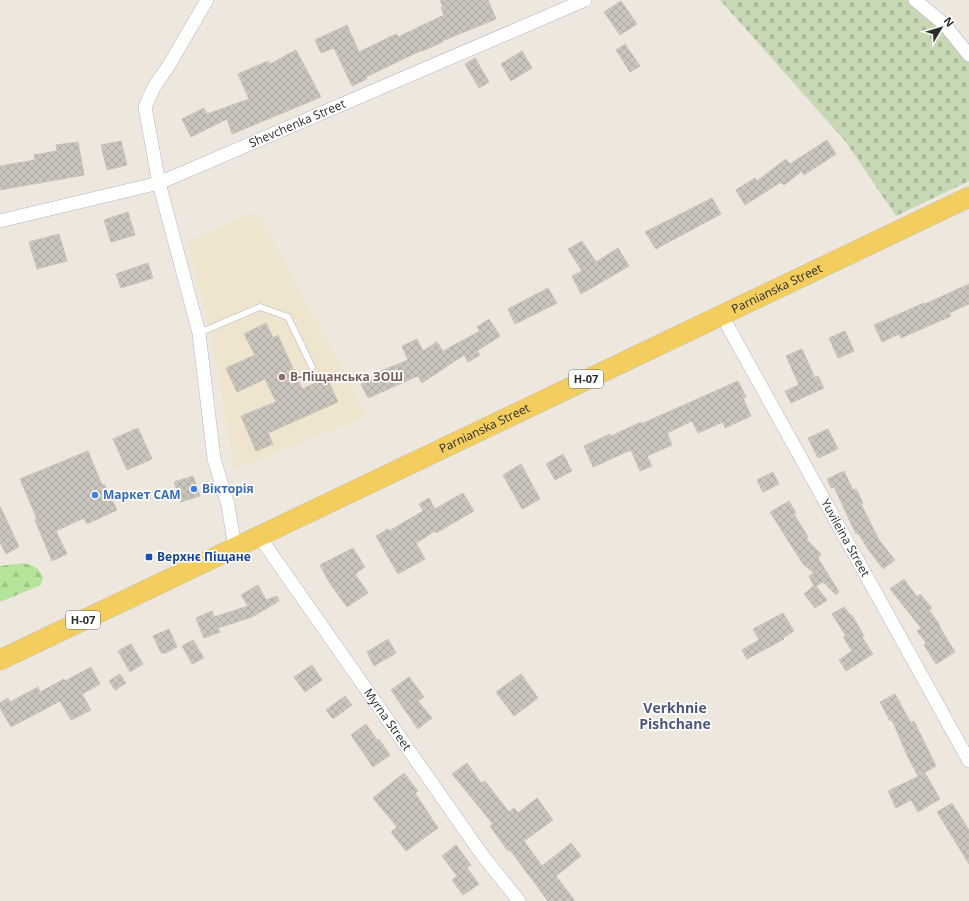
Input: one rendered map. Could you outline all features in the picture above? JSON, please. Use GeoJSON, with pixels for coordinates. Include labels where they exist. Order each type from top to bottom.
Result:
{"type":"FeatureCollection","features":[{"type":"Feature","properties":{"kind":"main road","name":"Parnianska Street"},"geometry":{"type":"LineString","coordinates":[[0,660],[721,314],[969,197]]}},
{"type":"Feature","properties":{"kind":"street"},"geometry":{"type":"LineString","coordinates":[[207,0],[169,65],[154,87],[145,107],[159,183],[199,333],[214,460],[228,505],[235,548]]}},
{"type":"Feature","properties":{"kind":"street","name":"Shevchenka Street"},"geometry":{"type":"LineString","coordinates":[[0,221],[159,183],[585,0]]}},
{"type":"Feature","properties":{"kind":"street"},"geometry":{"type":"LineString","coordinates":[[914,0],[944,24],[969,55]]}},
{"type":"Feature","properties":{"kind":"street","name":"Yuvileina Street"},"geometry":{"type":"LineString","coordinates":[[721,314],[969,762]]}},
{"type":"Feature","properties":{"kind":"street","name":"Myrna Street"},"geometry":{"type":"LineString","coordinates":[[259,536],[483,856],[519,901]]}},
{"type":"Feature","properties":{"kind":"lane"},"geometry":{"type":"LineString","coordinates":[[199,333],[260,307],[288,317],[312,367]]}},
{"type":"Feature","properties":{"kind":"shaded area","name":"В-Піщанська ЗОШ"},"geometry":{"type":"Polygon","coordinates":[[[257,211],[367,416],[234,470],[211,338],[187,241],[257,211]]]}},
{"type":"Feature","properties":{"kind":"green space"},"geometry":{"type":"Polygon","coordinates":[[[720,0],[915,0],[969,55],[969,181],[896,216],[846,142],[720,0]]]}},
{"type":"Feature","properties":{"kind":"green space"},"geometry":{"type":"Polygon","coordinates":[[[23,563],[32,566],[39,571],[43,577],[41,585],[0,602],[0,566],[23,563]]]}},
{"type":"Feature","properties":{"kind":"building"},"geometry":{"type":"Polygon","coordinates":[[[440,0],[488,0],[496,19],[422,50],[366,77],[367,79],[352,86],[334,48],[321,53],[315,40],[347,25],[359,52],[396,34],[398,37],[444,15],[440,0]]]}},
{"type":"Feature","properties":{"kind":"building"},"geometry":{"type":"Polygon","coordinates":[[[621,1],[637,24],[620,35],[604,12],[621,1]]]}},
{"type":"Feature","properties":{"kind":"building"},"geometry":{"type":"Polygon","coordinates":[[[625,44],[640,66],[630,72],[616,50],[625,44]]]}},
{"type":"Feature","properties":{"kind":"building"},"geometry":{"type":"Polygon","coordinates":[[[296,50],[321,97],[232,134],[227,119],[191,137],[182,119],[204,108],[207,114],[249,99],[238,74],[268,61],[270,64],[296,50]]]}},
{"type":"Feature","properties":{"kind":"building"},"geometry":{"type":"Polygon","coordinates":[[[522,51],[532,68],[511,81],[501,64],[522,51]]]}},
{"type":"Feature","properties":{"kind":"building"},"geometry":{"type":"Polygon","coordinates":[[[475,58],[489,82],[479,88],[465,64],[475,58]]]}},
{"type":"Feature","properties":{"kind":"building"},"geometry":{"type":"Polygon","coordinates":[[[827,140],[836,154],[804,175],[802,171],[784,185],[781,182],[745,205],[736,190],[755,178],[757,181],[786,159],[790,164],[827,140]]]}},
{"type":"Feature","properties":{"kind":"building"},"geometry":{"type":"Polygon","coordinates":[[[121,141],[127,165],[107,170],[101,145],[121,141]]]}},
{"type":"Feature","properties":{"kind":"building"},"geometry":{"type":"Polygon","coordinates":[[[78,142],[84,175],[0,190],[0,166],[35,160],[34,155],[57,151],[56,145],[78,142]]]}},
{"type":"Feature","properties":{"kind":"building"},"geometry":{"type":"Polygon","coordinates":[[[712,198],[721,214],[656,249],[645,232],[712,198]]]}},
{"type":"Feature","properties":{"kind":"building"},"geometry":{"type":"Polygon","coordinates":[[[128,212],[135,235],[111,242],[104,220],[128,212]]]}},
{"type":"Feature","properties":{"kind":"building"},"geometry":{"type":"Polygon","coordinates":[[[59,234],[67,261],[37,269],[29,242],[59,234]]]}},
{"type":"Feature","properties":{"kind":"building"},"geometry":{"type":"Polygon","coordinates":[[[582,241],[596,262],[618,248],[629,266],[581,294],[572,276],[582,271],[568,249],[582,241]]]}},
{"type":"Feature","properties":{"kind":"building"},"geometry":{"type":"Polygon","coordinates":[[[148,263],[153,278],[121,288],[116,274],[148,263]]]}},
{"type":"Feature","properties":{"kind":"building"},"geometry":{"type":"Polygon","coordinates":[[[969,284],[969,304],[949,313],[951,316],[901,338],[899,334],[882,342],[874,325],[969,284]]]}},
{"type":"Feature","properties":{"kind":"building"},"geometry":{"type":"Polygon","coordinates":[[[548,288],[557,303],[515,324],[508,309],[548,288]]]}},
{"type":"Feature","properties":{"kind":"building"},"geometry":{"type":"Polygon","coordinates":[[[489,319],[500,336],[477,351],[480,355],[468,362],[464,355],[422,383],[418,376],[368,398],[361,384],[382,373],[381,371],[408,360],[402,346],[417,339],[423,351],[437,342],[443,351],[480,331],[477,327],[489,319]]]}},
{"type":"Feature","properties":{"kind":"building"},"geometry":{"type":"Polygon","coordinates":[[[266,323],[273,338],[278,335],[302,389],[327,378],[338,402],[268,433],[273,444],[256,451],[241,416],[276,402],[265,379],[237,392],[226,368],[255,355],[244,334],[266,323]]]}},
{"type":"Feature","properties":{"kind":"building"},"geometry":{"type":"Polygon","coordinates":[[[845,331],[854,351],[838,358],[829,338],[845,331]]]}},
{"type":"Feature","properties":{"kind":"building"},"geometry":{"type":"Polygon","coordinates":[[[802,349],[815,378],[818,376],[824,388],[791,403],[785,391],[799,385],[786,356],[802,349]]]}},
{"type":"Feature","properties":{"kind":"building"},"geometry":{"type":"Polygon","coordinates":[[[738,381],[746,397],[743,398],[751,416],[725,428],[723,422],[698,433],[692,421],[667,433],[672,445],[647,456],[652,466],[640,471],[631,450],[593,467],[584,446],[610,434],[611,436],[641,422],[641,424],[738,381]]]}},
{"type":"Feature","properties":{"kind":"building"},"geometry":{"type":"Polygon","coordinates":[[[138,428],[152,459],[127,470],[113,439],[138,428]]]}},
{"type":"Feature","properties":{"kind":"building"},"geometry":{"type":"Polygon","coordinates":[[[828,429],[838,449],[818,458],[808,438],[828,429]]]}},
{"type":"Feature","properties":{"kind":"building"},"geometry":{"type":"Polygon","coordinates":[[[88,451],[102,485],[104,484],[117,510],[87,524],[84,518],[56,531],[67,554],[52,561],[35,520],[37,519],[20,479],[88,451]]]}},
{"type":"Feature","properties":{"kind":"building"},"geometry":{"type":"Polygon","coordinates":[[[563,454],[572,471],[555,480],[546,464],[563,454]]]}},
{"type":"Feature","properties":{"kind":"building"},"geometry":{"type":"Polygon","coordinates":[[[521,464],[540,499],[522,509],[503,475],[521,464]]]}},
{"type":"Feature","properties":{"kind":"building"},"geometry":{"type":"Polygon","coordinates":[[[844,471],[853,490],[856,489],[863,503],[861,504],[879,540],[895,560],[883,569],[858,533],[856,534],[834,487],[831,488],[827,479],[844,471]]]}},
{"type":"Feature","properties":{"kind":"building"},"geometry":{"type":"Polygon","coordinates":[[[773,472],[779,484],[763,492],[757,480],[773,472]]]}},
{"type":"Feature","properties":{"kind":"building","name":"Вікторія"},"geometry":{"type":"Polygon","coordinates":[[[193,476],[200,496],[181,502],[174,482],[193,476]]]}},
{"type":"Feature","properties":{"kind":"building"},"geometry":{"type":"Polygon","coordinates":[[[463,493],[474,511],[436,533],[435,531],[416,543],[425,559],[398,574],[376,536],[388,529],[389,531],[423,511],[419,504],[429,498],[435,509],[463,493]]]}},
{"type":"Feature","properties":{"kind":"building"},"geometry":{"type":"Polygon","coordinates":[[[789,501],[796,513],[794,514],[808,537],[806,539],[821,554],[818,558],[839,592],[836,595],[823,582],[816,586],[827,600],[815,608],[804,594],[814,586],[809,576],[814,573],[803,564],[770,512],[789,501]]]}},
{"type":"Feature","properties":{"kind":"building"},"geometry":{"type":"Polygon","coordinates":[[[0,506],[19,547],[6,554],[0,542],[0,506]]]}},
{"type":"Feature","properties":{"kind":"building"},"geometry":{"type":"Polygon","coordinates":[[[353,548],[365,567],[355,574],[368,593],[347,607],[329,582],[320,565],[353,548]]]}},
{"type":"Feature","properties":{"kind":"building"},"geometry":{"type":"Polygon","coordinates":[[[904,579],[917,597],[920,594],[932,608],[929,610],[940,625],[939,626],[955,652],[936,664],[924,645],[926,643],[917,631],[921,628],[890,589],[904,579]]]}},
{"type":"Feature","properties":{"kind":"building"},"geometry":{"type":"Polygon","coordinates":[[[258,585],[266,600],[277,596],[279,601],[252,617],[218,628],[220,632],[204,638],[196,618],[212,611],[214,617],[248,606],[241,595],[258,585]]]}},
{"type":"Feature","properties":{"kind":"building"},"geometry":{"type":"Polygon","coordinates":[[[844,607],[851,616],[852,615],[864,636],[862,637],[873,654],[846,671],[839,660],[852,651],[843,637],[846,636],[832,614],[844,607]]]}},
{"type":"Feature","properties":{"kind":"building"},"geometry":{"type":"Polygon","coordinates":[[[783,613],[794,631],[783,638],[784,639],[747,659],[742,650],[759,640],[753,629],[783,613]]]}},
{"type":"Feature","properties":{"kind":"building"},"geometry":{"type":"Polygon","coordinates":[[[169,629],[177,647],[166,653],[161,653],[153,636],[169,629]]]}},
{"type":"Feature","properties":{"kind":"building"},"geometry":{"type":"Polygon","coordinates":[[[388,639],[396,653],[374,666],[367,652],[388,639]]]}},
{"type":"Feature","properties":{"kind":"building"},"geometry":{"type":"Polygon","coordinates":[[[193,640],[204,658],[192,664],[182,646],[193,640]]]}},
{"type":"Feature","properties":{"kind":"building"},"geometry":{"type":"Polygon","coordinates":[[[131,644],[143,664],[130,672],[118,651],[131,644]]]}},
{"type":"Feature","properties":{"kind":"building"},"geometry":{"type":"Polygon","coordinates":[[[312,665],[322,680],[305,692],[294,677],[312,665]]]}},
{"type":"Feature","properties":{"kind":"building"},"geometry":{"type":"Polygon","coordinates":[[[91,667],[100,684],[82,694],[91,710],[71,720],[60,701],[11,727],[0,708],[0,703],[8,698],[10,702],[38,687],[40,692],[91,667]]]}},
{"type":"Feature","properties":{"kind":"building"},"geometry":{"type":"Polygon","coordinates":[[[120,674],[126,683],[115,690],[109,681],[120,674]]]}},
{"type":"Feature","properties":{"kind":"building"},"geometry":{"type":"Polygon","coordinates":[[[521,674],[538,698],[514,716],[496,692],[521,674]]]}},
{"type":"Feature","properties":{"kind":"building"},"geometry":{"type":"Polygon","coordinates":[[[409,677],[424,697],[418,701],[432,718],[418,729],[391,690],[409,677]]]}},
{"type":"Feature","properties":{"kind":"building"},"geometry":{"type":"Polygon","coordinates":[[[895,694],[911,723],[914,721],[936,766],[918,776],[892,720],[890,721],[880,702],[895,694]]]}},
{"type":"Feature","properties":{"kind":"building"},"geometry":{"type":"Polygon","coordinates":[[[345,696],[352,705],[333,719],[326,710],[345,696]]]}},
{"type":"Feature","properties":{"kind":"building"},"geometry":{"type":"Polygon","coordinates":[[[366,724],[390,755],[373,767],[351,735],[366,724]]]}},
{"type":"Feature","properties":{"kind":"building"},"geometry":{"type":"Polygon","coordinates":[[[467,763],[481,783],[485,781],[509,812],[514,808],[518,813],[537,798],[553,820],[524,841],[542,866],[571,843],[581,856],[556,876],[575,901],[548,901],[510,850],[508,851],[490,826],[493,824],[452,774],[467,763]]]}},
{"type":"Feature","properties":{"kind":"building"},"geometry":{"type":"Polygon","coordinates":[[[404,773],[418,791],[415,793],[438,828],[406,851],[391,832],[397,827],[373,798],[404,773]]]}},
{"type":"Feature","properties":{"kind":"building"},"geometry":{"type":"Polygon","coordinates":[[[925,773],[940,799],[918,812],[911,800],[896,808],[888,791],[925,773]]]}},
{"type":"Feature","properties":{"kind":"building"},"geometry":{"type":"Polygon","coordinates":[[[952,803],[969,830],[969,864],[937,812],[952,803]]]}},
{"type":"Feature","properties":{"kind":"building"},"geometry":{"type":"Polygon","coordinates":[[[456,845],[471,865],[467,868],[479,884],[463,895],[452,880],[457,876],[442,856],[456,845]]]}},
{"type":"Feature","properties":{"kind":"place","name":"В-Піщанська ЗОШ"},"geometry":{"type":"Point","coordinates":[282,377]}},
{"type":"Feature","properties":{"kind":"place","name":"Вікторія"},"geometry":{"type":"Point","coordinates":[194,489]}},
{"type":"Feature","properties":{"kind":"place","name":"Маркет САМ"},"geometry":{"type":"Point","coordinates":[95,495]}},
{"type":"Feature","properties":{"kind":"place","name":"Верхнє Піщане"},"geometry":{"type":"Point","coordinates":[149,557]}},
{"type":"Feature","properties":{"kind":"district","name":"Verkhnie Pishchane"},"geometry":{"type":"Point","coordinates":[675,716]}}]}
